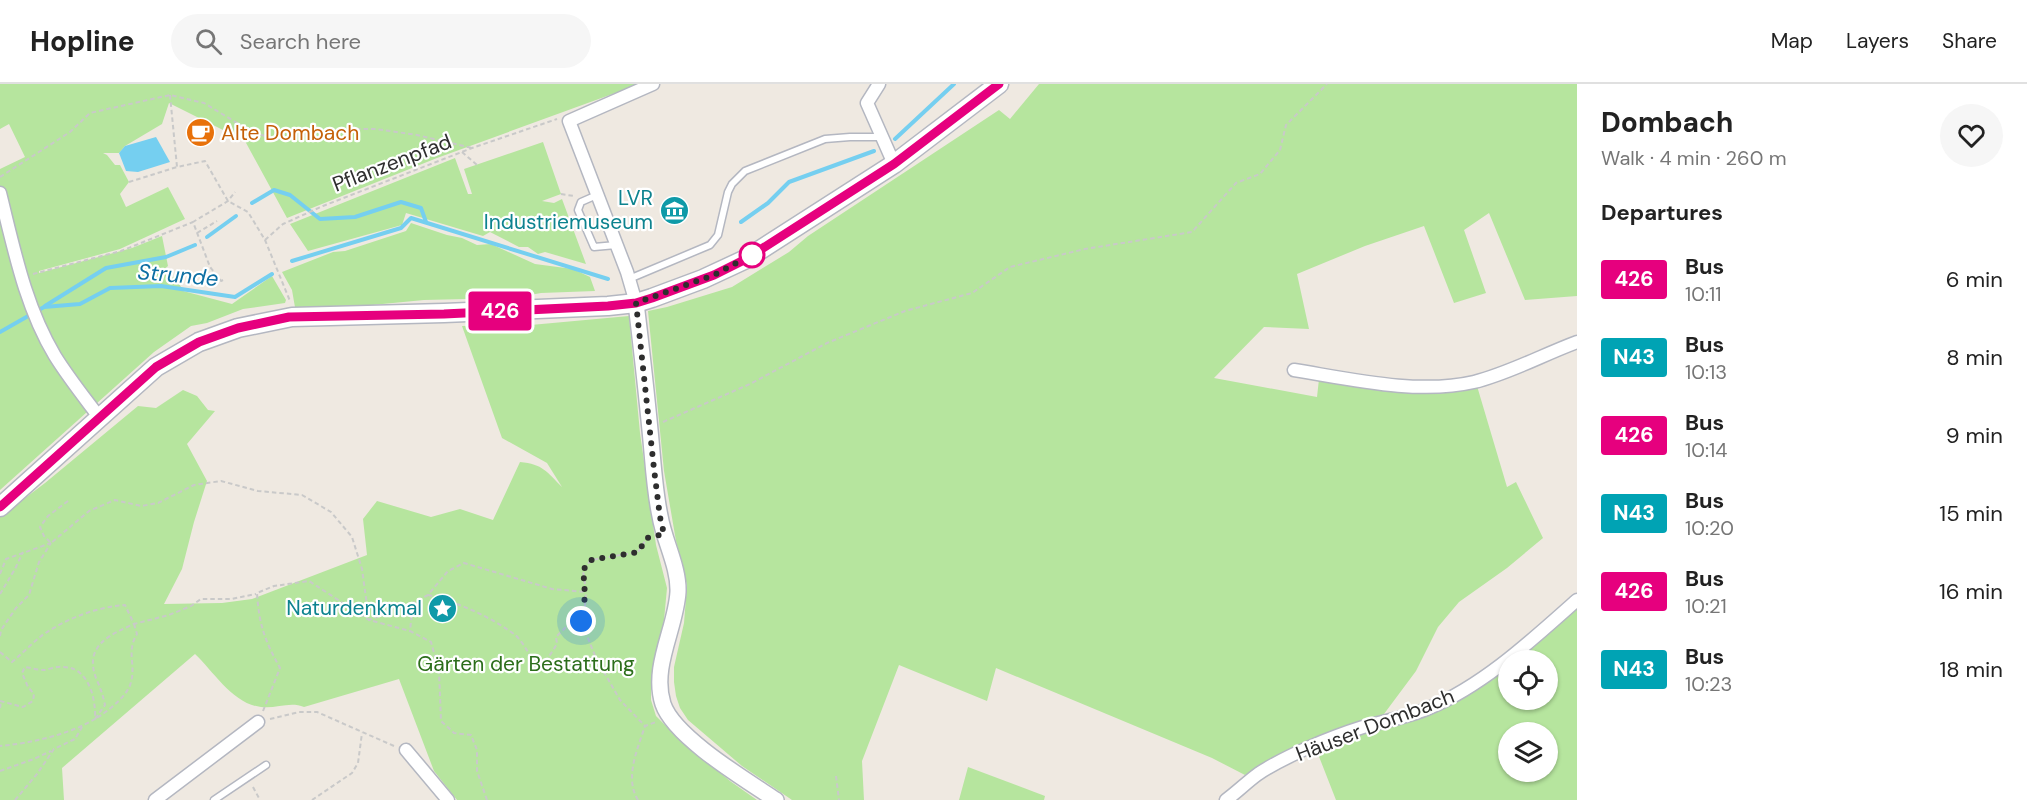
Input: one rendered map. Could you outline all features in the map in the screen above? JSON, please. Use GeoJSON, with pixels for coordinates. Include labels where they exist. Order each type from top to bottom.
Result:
{"type":"FeatureCollection","features":[{"type":"Feature","properties":{"kind":"main road"},"geometry":{"type":"LineString","coordinates":[[0,507],[156,367],[199,342],[238,328],[292,317],[444,314],[636,303],[703,279],[746,259],[894,164],[999,84]]}},
{"type":"Feature","properties":{"kind":"street"},"geometry":{"type":"LineString","coordinates":[[653,84],[569,121],[636,303],[660,517],[677,578],[678,592],[662,664],[660,684],[663,703],[670,717],[682,731],[725,765],[776,800]]}},
{"type":"Feature","properties":{"kind":"street"},"geometry":{"type":"LineString","coordinates":[[879,84],[867,103],[894,164]]}},
{"type":"Feature","properties":{"kind":"street"},"geometry":{"type":"LineString","coordinates":[[0,193],[22,280],[38,321],[55,356],[99,417]]}},
{"type":"Feature","properties":{"kind":"street"},"geometry":{"type":"LineString","coordinates":[[1294,370],[1406,386],[1446,386],[1472,382],[1511,371],[1577,342]]}},
{"type":"Feature","properties":{"kind":"street","name":"Häuser Dombach"},"geometry":{"type":"LineString","coordinates":[[1226,800],[1259,774],[1305,749],[1362,728],[1429,708],[1457,694],[1487,676],[1577,600]]}},
{"type":"Feature","properties":{"kind":"street"},"geometry":{"type":"LineString","coordinates":[[157,799],[258,722]]}},
{"type":"Feature","properties":{"kind":"street"},"geometry":{"type":"LineString","coordinates":[[406,750],[448,800]]}},
{"type":"Feature","properties":{"kind":"lane"},"geometry":{"type":"LineString","coordinates":[[629,279],[695,252],[716,240],[728,192],[744,171],[825,140],[882,137]]}},
{"type":"Feature","properties":{"kind":"lane"},"geometry":{"type":"LineString","coordinates":[[597,195],[581,202],[578,210],[594,247],[616,245]]}},
{"type":"Feature","properties":{"kind":"lane"},"geometry":{"type":"LineString","coordinates":[[214,800],[266,765]]}},
{"type":"Feature","properties":{"kind":"path"},"geometry":{"type":"LineString","coordinates":[[650,428],[750,384],[826,344],[905,311],[972,293],[1010,267],[1085,249],[1192,232],[1236,183],[1260,174],[1280,150],[1286,125],[1327,84]]}},
{"type":"Feature","properties":{"kind":"path"},"geometry":{"type":"LineString","coordinates":[[0,177],[70,132],[90,113],[170,95],[204,103],[242,126],[273,140],[347,129],[376,129],[417,135],[472,148]]}},
{"type":"Feature","properties":{"kind":"path"},"geometry":{"type":"LineString","coordinates":[[170,95],[177,167]]}},
{"type":"Feature","properties":{"kind":"path","name":"Pflanzenpfad"},"geometry":{"type":"LineString","coordinates":[[265,240],[283,224],[323,206],[472,148],[562,118],[569,121]]}},
{"type":"Feature","properties":{"kind":"path"},"geometry":{"type":"LineString","coordinates":[[462,152],[477,165]]}},
{"type":"Feature","properties":{"kind":"path"},"geometry":{"type":"LineString","coordinates":[[129,182],[205,161],[228,201],[248,212],[265,240],[290,298],[292,317]]}},
{"type":"Feature","properties":{"kind":"path"},"geometry":{"type":"LineString","coordinates":[[22,280],[121,251],[193,222],[228,201],[235,192]]}},
{"type":"Feature","properties":{"kind":"path"},"geometry":{"type":"LineString","coordinates":[[197,233],[218,221]]}},
{"type":"Feature","properties":{"kind":"path"},"geometry":{"type":"LineString","coordinates":[[193,222],[210,267],[221,281],[223,280]]}},
{"type":"Feature","properties":{"kind":"path"},"geometry":{"type":"LineString","coordinates":[[0,636],[1,630],[16,608],[29,595],[39,562],[51,543],[90,511],[115,500],[141,506],[158,504],[194,485],[221,482],[258,491],[302,495],[331,512],[352,537],[362,569],[369,620]]}},
{"type":"Feature","properties":{"kind":"path"},"geometry":{"type":"LineString","coordinates":[[51,543],[44,536],[40,527],[48,516],[68,501]]}},
{"type":"Feature","properties":{"kind":"path"},"geometry":{"type":"LineString","coordinates":[[645,726],[610,686],[581,621],[586,592],[583,570],[591,560],[638,552],[647,538],[664,534]]}},
{"type":"Feature","properties":{"kind":"path"},"geometry":{"type":"LineString","coordinates":[[0,574],[6,559],[51,543]]}},
{"type":"Feature","properties":{"kind":"path"},"geometry":{"type":"LineString","coordinates":[[0,594],[23,552]]}},
{"type":"Feature","properties":{"kind":"path"},"geometry":{"type":"LineString","coordinates":[[369,620],[428,595],[448,572],[464,563],[552,589],[586,592]]}},
{"type":"Feature","properties":{"kind":"path"},"geometry":{"type":"LineString","coordinates":[[95,719],[105,705],[103,692],[92,665],[93,653],[104,640],[134,624],[169,615],[201,599],[231,600],[274,586],[309,581],[369,620],[410,631],[431,642],[439,671],[441,721],[454,733],[471,735],[477,750],[477,771],[487,800]]}},
{"type":"Feature","properties":{"kind":"path"},"geometry":{"type":"LineString","coordinates":[[257,593],[259,621],[280,668],[258,722]]}},
{"type":"Feature","properties":{"kind":"path"},"geometry":{"type":"LineString","coordinates":[[428,595],[480,614],[515,635],[536,665],[548,658],[557,644],[556,637],[571,622],[581,621]]}},
{"type":"Feature","properties":{"kind":"path"},"geometry":{"type":"LineString","coordinates":[[410,631],[413,603]]}},
{"type":"Feature","properties":{"kind":"path"},"geometry":{"type":"LineString","coordinates":[[0,652],[12,662],[45,633],[83,613],[113,606],[125,605],[136,634],[131,644],[131,682],[110,711],[82,727],[0,746]]}},
{"type":"Feature","properties":{"kind":"path"},"geometry":{"type":"LineString","coordinates":[[0,708],[0,701],[23,707],[33,701],[34,694],[22,673],[25,667],[42,670],[65,666],[82,674],[91,689],[95,705],[95,719]]}},
{"type":"Feature","properties":{"kind":"path"},"geometry":{"type":"LineString","coordinates":[[258,722],[298,712],[317,712],[391,745]]}},
{"type":"Feature","properties":{"kind":"path"},"geometry":{"type":"LineString","coordinates":[[645,726],[670,717]]}},
{"type":"Feature","properties":{"kind":"path"},"geometry":{"type":"LineString","coordinates":[[638,800],[633,792],[633,761],[645,726]]}},
{"type":"Feature","properties":{"kind":"path"},"geometry":{"type":"LineString","coordinates":[[0,771],[34,759],[75,739],[82,727]]}},
{"type":"Feature","properties":{"kind":"path"},"geometry":{"type":"LineString","coordinates":[[312,800],[352,773],[358,763],[362,732]]}},
{"type":"Feature","properties":{"kind":"path"},"geometry":{"type":"LineString","coordinates":[[15,800],[54,749]]}},
{"type":"Feature","properties":{"kind":"path"},"geometry":{"type":"LineString","coordinates":[[836,776],[839,800]]}},
{"type":"Feature","properties":{"kind":"path"},"geometry":{"type":"LineString","coordinates":[[248,777],[260,800]]}},
{"type":"Feature","properties":{"kind":"green space"},"geometry":{"type":"Polygon","coordinates":[[[0,84],[640,84],[437,158],[287,218],[245,141],[169,103],[162,124],[125,146],[119,153],[103,153],[115,165],[120,165],[129,182],[120,194],[126,207],[168,187],[185,219],[120,249],[39,271],[39,273],[132,248],[162,236],[168,266],[163,270],[169,280],[175,276],[183,291],[232,304],[272,276],[286,300],[285,303],[243,309],[207,323],[191,326],[154,352],[0,490],[0,169],[25,157],[9,124],[0,129],[0,84]]]}},
{"type":"Feature","properties":{"kind":"green space"},"geometry":{"type":"Polygon","coordinates":[[[1039,84],[1577,84],[1577,296],[1525,300],[1489,213],[1464,230],[1486,293],[1454,303],[1424,226],[1365,246],[1297,274],[1309,329],[1264,327],[1214,378],[1317,397],[1319,379],[1477,386],[1507,487],[1516,482],[1543,538],[1507,568],[1459,602],[1438,627],[1416,671],[1381,718],[1311,741],[1245,775],[1212,758],[996,668],[987,701],[899,665],[862,761],[864,800],[792,800],[742,766],[688,720],[676,696],[674,667],[684,623],[687,585],[676,541],[664,471],[648,311],[732,287],[789,252],[808,236],[999,110],[1010,119],[1039,84]]]}},
{"type":"Feature","properties":{"kind":"green space"},"geometry":{"type":"Polygon","coordinates":[[[543,142],[561,194],[542,201],[554,203],[562,199],[586,264],[545,252],[538,254],[528,247],[519,247],[490,232],[483,236],[406,213],[402,225],[308,251],[290,224],[455,158],[468,194],[472,194],[464,169],[543,142]]]}},
{"type":"Feature","properties":{"kind":"green space"},"geometry":{"type":"Polygon","coordinates":[[[411,223],[462,238],[477,245],[491,244],[535,264],[573,269],[590,277],[595,291],[541,293],[513,298],[424,300],[372,305],[342,311],[296,313],[292,290],[282,272],[333,252],[345,251],[406,231],[411,223]]]}},
{"type":"Feature","properties":{"kind":"green space","name":"Gärten der Bestattung"},"geometry":{"type":"Polygon","coordinates":[[[629,316],[640,433],[656,545],[667,588],[664,620],[651,684],[651,700],[656,716],[673,733],[730,781],[757,800],[457,800],[434,771],[399,679],[304,707],[293,705],[261,707],[251,705],[233,694],[195,654],[62,768],[64,800],[0,800],[0,517],[138,406],[156,408],[183,390],[197,396],[208,410],[215,411],[187,444],[207,481],[182,569],[164,604],[222,603],[252,599],[367,555],[363,519],[377,501],[431,517],[460,509],[493,520],[520,462],[539,467],[562,487],[547,463],[502,438],[462,326],[502,325],[509,327],[629,316]]]}},
{"type":"Feature","properties":{"kind":"green space"},"geometry":{"type":"Polygon","coordinates":[[[1577,607],[1577,800],[1336,800],[1318,754],[1357,734],[1403,721],[1498,668],[1498,710],[1558,710],[1558,650],[1523,650],[1577,607]]]}},
{"type":"Feature","properties":{"kind":"green space"},"geometry":{"type":"Polygon","coordinates":[[[968,767],[1045,796],[1044,800],[959,800],[968,767]]]}},
{"type":"Feature","properties":{"kind":"water"},"geometry":{"type":"Polygon","coordinates":[[[156,137],[170,162],[138,172],[126,171],[119,153],[125,146],[156,137]]]}},
{"type":"Feature","properties":{"kind":"waterway","name":"Strunde"},"geometry":{"type":"LineString","coordinates":[[895,139],[954,84]]}},
{"type":"Feature","properties":{"kind":"waterway","name":"Strunde"},"geometry":{"type":"LineString","coordinates":[[741,222],[768,203],[789,182],[874,151]]}},
{"type":"Feature","properties":{"kind":"waterway","name":"Strunde"},"geometry":{"type":"LineString","coordinates":[[252,203],[274,190],[290,195],[320,219],[355,217],[401,202],[421,208],[426,222]]}},
{"type":"Feature","properties":{"kind":"waterway","name":"Strunde"},"geometry":{"type":"LineString","coordinates":[[207,237],[236,216]]}},
{"type":"Feature","properties":{"kind":"waterway","name":"Strunde"},"geometry":{"type":"LineString","coordinates":[[292,261],[401,228],[411,218],[608,279]]}},
{"type":"Feature","properties":{"kind":"waterway","name":"Strunde"},"geometry":{"type":"LineString","coordinates":[[45,306],[106,268],[166,257],[195,245]]}},
{"type":"Feature","properties":{"kind":"waterway","name":"Strunde"},"geometry":{"type":"LineString","coordinates":[[0,332],[44,307],[80,304],[110,288],[161,286],[235,297],[272,274]]}},
{"type":"Feature","properties":{"kind":"bus line","name":"426"},"geometry":{"type":"LineString","coordinates":[[0,507],[156,367],[199,342],[238,328],[289,317],[401,313],[444,314],[608,306],[636,303],[652,298],[714,275],[746,259],[894,164],[999,84]]}},
{"type":"Feature","properties":{"kind":"place","name":"Alte Dombach"},"geometry":{"type":"Point","coordinates":[200,133]}},
{"type":"Feature","properties":{"kind":"place","name":"LVR Industriemuseum"},"geometry":{"type":"Point","coordinates":[674,210]}},
{"type":"Feature","properties":{"kind":"place","name":"Naturdenkmal"},"geometry":{"type":"Point","coordinates":[443,608]}},
{"type":"Feature","properties":{"kind":"route"},"geometry":{"type":"LineString","coordinates":[[581,621],[586,592],[583,570],[591,560],[638,552],[647,538],[664,534],[654,469],[636,303],[714,275],[755,253],[752,255]]}}]}
